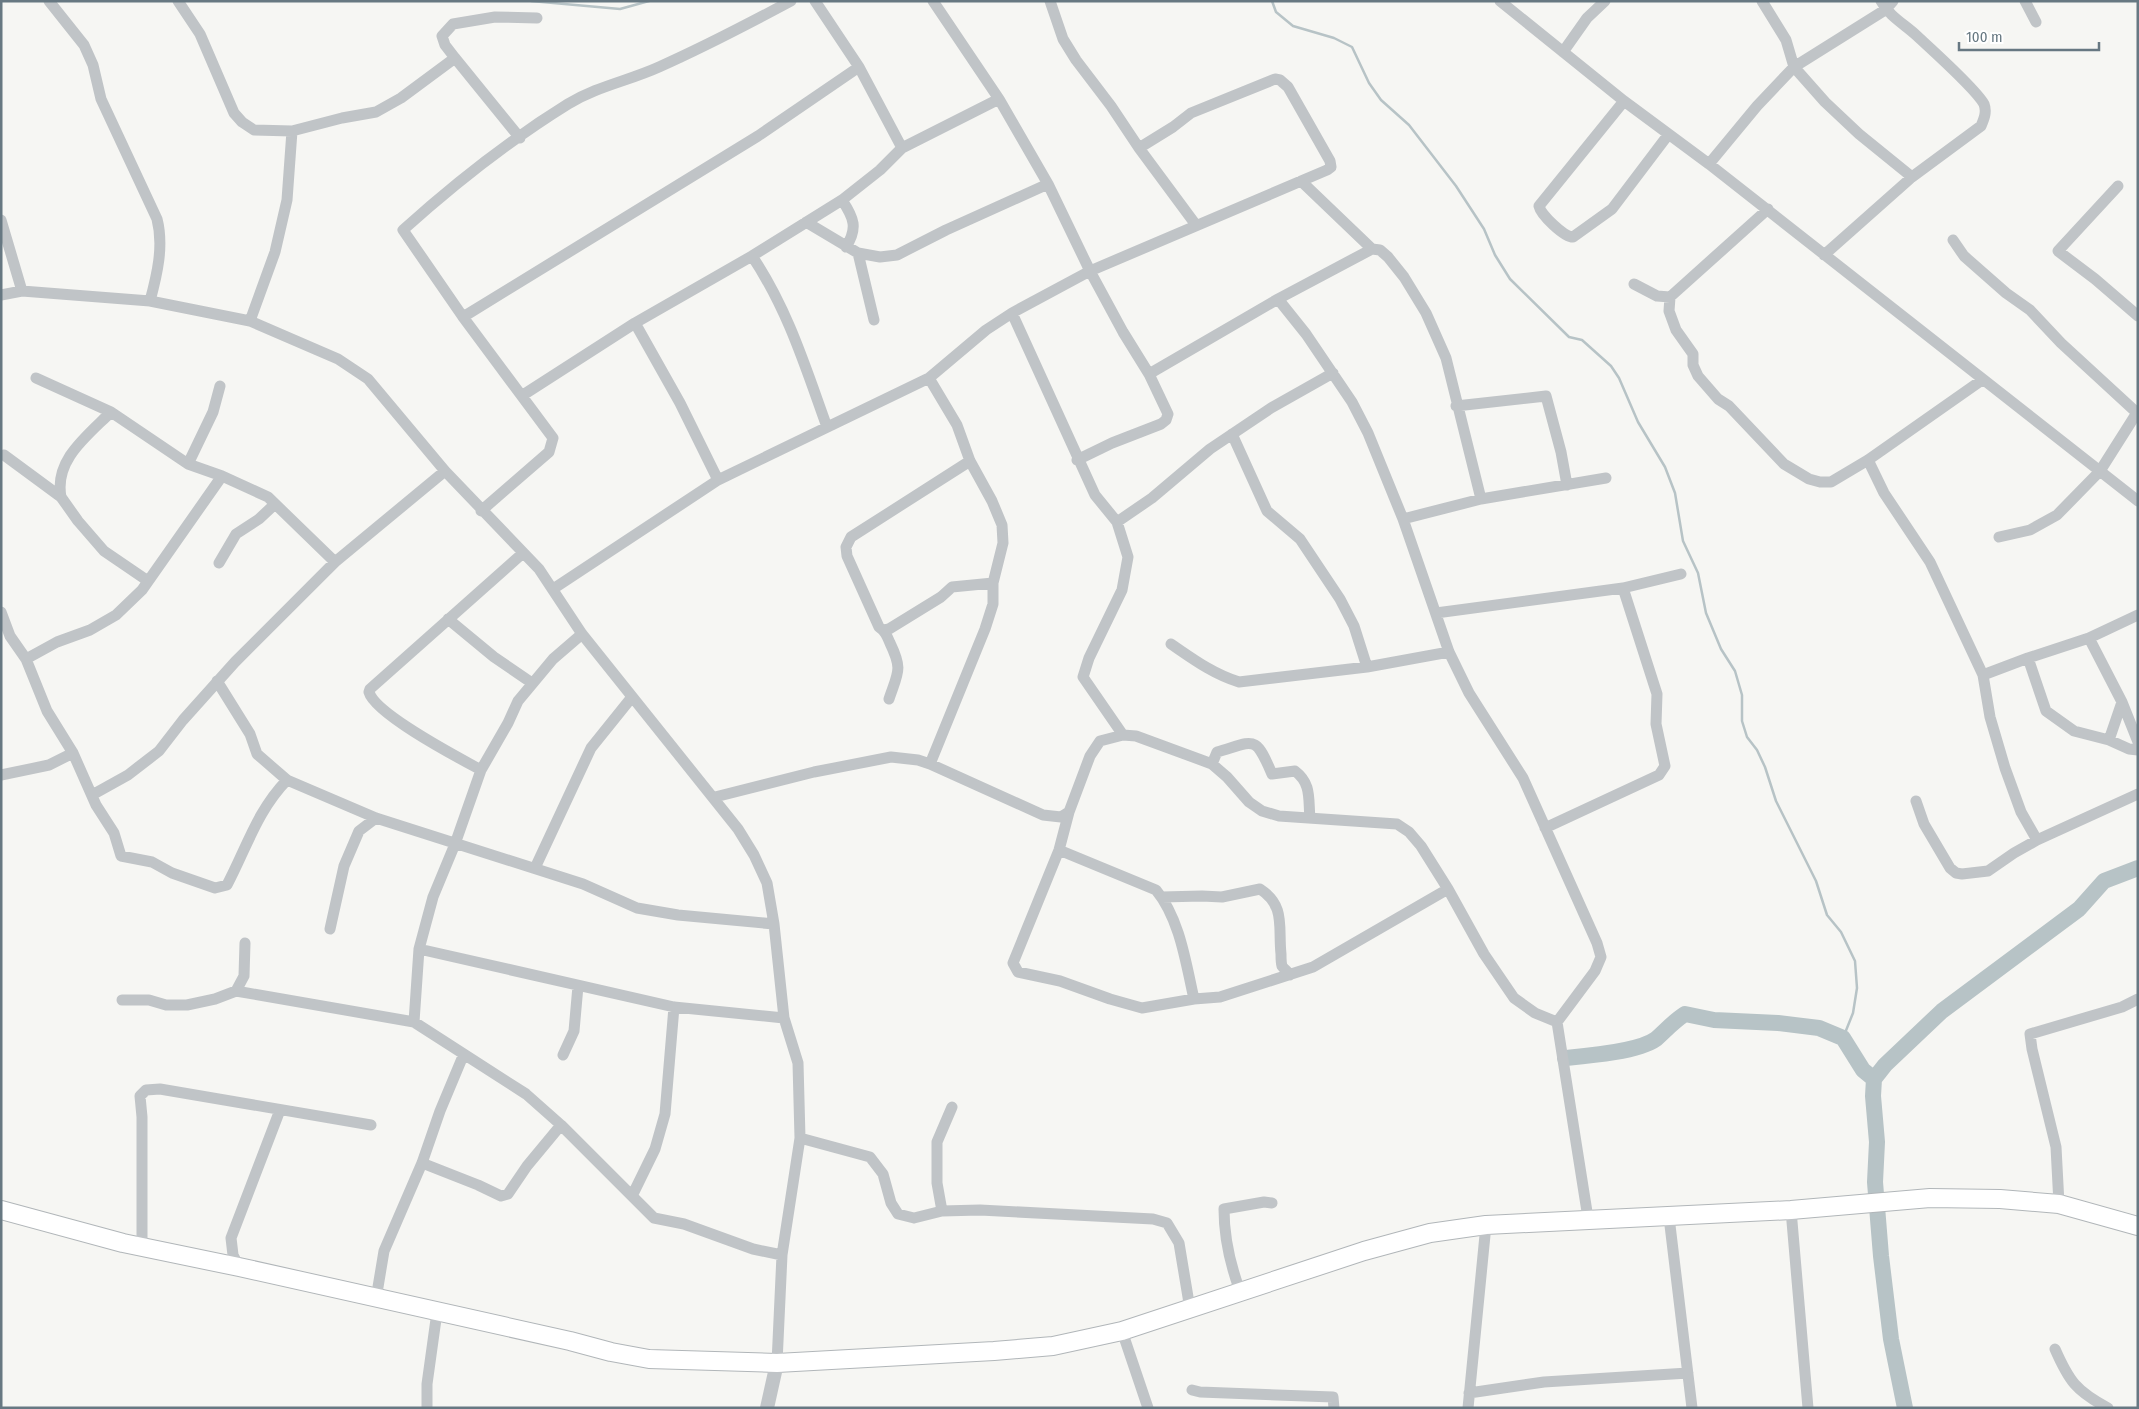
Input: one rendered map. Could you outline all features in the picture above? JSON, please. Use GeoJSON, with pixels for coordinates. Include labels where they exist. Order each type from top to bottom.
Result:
{"type":"FeatureCollection","features":[{"type":"Feature","properties":{"kind":"main road"},"geometry":{"type":"LineString","coordinates":[[1,1210],[142,1247],[649,1359],[777,1363],[1052,1346],[1122,1331],[1364,1251],[1430,1234],[1486,1224],[1791,1210],[1930,1198],[2059,1204],[2138,1226]]}},
{"type":"Feature","properties":{"kind":"street"},"geometry":{"type":"LineString","coordinates":[[49,1],[84,45],[93,65],[101,99],[157,219],[160,231],[160,244],[156,278],[150,301]]}},
{"type":"Feature","properties":{"kind":"street"},"geometry":{"type":"LineString","coordinates":[[178,1],[200,34],[234,113],[242,122],[254,130],[292,131],[342,118],[376,112],[401,98],[455,58]]}},
{"type":"Feature","properties":{"kind":"street"},"geometry":{"type":"LineString","coordinates":[[481,511],[550,452],[553,446],[553,438],[523,395],[463,317],[403,230],[439,198],[569,104],[610,84],[657,68],[698,49],[791,1]]}},
{"type":"Feature","properties":{"kind":"street"},"geometry":{"type":"LineString","coordinates":[[815,1],[859,67],[902,148]]}},
{"type":"Feature","properties":{"kind":"street"},"geometry":{"type":"LineString","coordinates":[[933,1],[999,100],[1048,184],[1090,271],[1123,332],[1149,374],[1168,414],[1166,420],[1078,460]]}},
{"type":"Feature","properties":{"kind":"street"},"geometry":{"type":"LineString","coordinates":[[1050,1],[1064,40],[1076,60],[1196,225]]}},
{"type":"Feature","properties":{"kind":"street"},"geometry":{"type":"LineString","coordinates":[[1500,1],[1624,101],[1768,209],[1982,380],[2138,501]]}},
{"type":"Feature","properties":{"kind":"street"},"geometry":{"type":"LineString","coordinates":[[1563,52],[1587,18],[1605,1]]}},
{"type":"Feature","properties":{"kind":"street"},"geometry":{"type":"LineString","coordinates":[[1762,1],[1786,40],[1794,67],[1824,102],[1912,178]]}},
{"type":"Feature","properties":{"kind":"street"},"geometry":{"type":"LineString","coordinates":[[2025,1],[2036,22]]}},
{"type":"Feature","properties":{"kind":"street"},"geometry":{"type":"LineString","coordinates":[[1709,164],[1757,106],[1794,67],[1886,4],[1971,89],[1984,105],[1986,114],[1981,126],[1912,178],[1824,255]]}},
{"type":"Feature","properties":{"kind":"street"},"geometry":{"type":"LineString","coordinates":[[520,138],[455,58],[442,36],[453,24],[495,17],[537,18]]}},
{"type":"Feature","properties":{"kind":"street"},"geometry":{"type":"LineString","coordinates":[[463,317],[758,136],[859,67]]}},
{"type":"Feature","properties":{"kind":"street"},"geometry":{"type":"LineString","coordinates":[[553,589],[718,480],[929,378],[986,330],[1012,313],[1090,271],[1328,170],[1331,167],[1330,161],[1288,87],[1280,80],[1275,79],[1191,113],[1173,127],[1139,148]]}},
{"type":"Feature","properties":{"kind":"street"},"geometry":{"type":"LineString","coordinates":[[523,395],[635,323],[752,256],[842,200],[880,170],[902,148],[999,100]]}},
{"type":"Feature","properties":{"kind":"street"},"geometry":{"type":"LineString","coordinates":[[1624,101],[1539,206],[1542,212],[1565,235],[1573,237],[1612,209],[1668,135]]}},
{"type":"Feature","properties":{"kind":"street"},"geometry":{"type":"LineString","coordinates":[[250,321],[275,252],[287,200],[292,131]]}},
{"type":"Feature","properties":{"kind":"street"},"geometry":{"type":"LineString","coordinates":[[1301,181],[1372,249]]}},
{"type":"Feature","properties":{"kind":"street"},"geometry":{"type":"LineString","coordinates":[[806,222],[858,254],[880,257],[897,255],[946,230],[1048,184]]}},
{"type":"Feature","properties":{"kind":"street"},"geometry":{"type":"LineString","coordinates":[[2118,186],[2058,251],[2095,279],[2138,316]]}},
{"type":"Feature","properties":{"kind":"street"},"geometry":{"type":"LineString","coordinates":[[842,200],[850,212],[854,225],[853,237],[846,247]]}},
{"type":"Feature","properties":{"kind":"street"},"geometry":{"type":"LineString","coordinates":[[1768,209],[1670,297],[1669,310],[1676,330],[1693,354],[1693,366],[1698,376],[1718,399],[1730,406],[1784,464],[1809,479],[1831,482],[1868,460],[1982,380]]}},
{"type":"Feature","properties":{"kind":"street"},"geometry":{"type":"LineString","coordinates":[[1,220],[22,291]]}},
{"type":"Feature","properties":{"kind":"street"},"geometry":{"type":"LineString","coordinates":[[1953,240],[1964,256],[2006,293],[2030,310],[2061,343],[2137,412],[2100,471],[2058,515],[2030,530],[1999,537]]}},
{"type":"Feature","properties":{"kind":"street"},"geometry":{"type":"LineString","coordinates":[[1149,374],[1372,249],[1380,250],[1404,277],[1426,313],[1446,358],[1456,406],[1481,499]]}},
{"type":"Feature","properties":{"kind":"street"},"geometry":{"type":"LineString","coordinates":[[858,254],[874,320]]}},
{"type":"Feature","properties":{"kind":"street"},"geometry":{"type":"LineString","coordinates":[[752,256],[771,285],[787,318],[827,427]]}},
{"type":"Feature","properties":{"kind":"street"},"geometry":{"type":"LineString","coordinates":[[1634,284],[1657,296],[1670,297]]}},
{"type":"Feature","properties":{"kind":"street"},"geometry":{"type":"LineString","coordinates":[[1,295],[22,291],[150,301],[250,321],[338,359],[368,378],[445,471],[481,511],[523,552],[553,589],[582,634],[738,829],[754,855],[767,883],[774,924],[784,1018],[798,1063],[800,1138],[782,1255],[777,1363],[766,1408]]}},
{"type":"Feature","properties":{"kind":"street"},"geometry":{"type":"LineString","coordinates":[[1278,300],[1306,334],[1333,373],[1352,402],[1368,433],[1403,519],[1449,652],[1469,693],[1523,778],[1597,943],[1600,957],[1595,971],[1557,1022],[1588,1218]]}},
{"type":"Feature","properties":{"kind":"street"},"geometry":{"type":"LineString","coordinates":[[1012,313],[1095,495],[1118,522],[1128,557],[1122,590],[1088,658],[1082,677],[1123,735]]}},
{"type":"Feature","properties":{"kind":"street"},"geometry":{"type":"LineString","coordinates":[[635,323],[680,403],[718,480]]}},
{"type":"Feature","properties":{"kind":"street"},"geometry":{"type":"LineString","coordinates":[[1118,522],[1152,498],[1210,449],[1271,408],[1333,373]]}},
{"type":"Feature","properties":{"kind":"street"},"geometry":{"type":"LineString","coordinates":[[36,378],[111,412],[188,464],[268,496],[335,562]]}},
{"type":"Feature","properties":{"kind":"street"},"geometry":{"type":"LineString","coordinates":[[929,378],[957,425],[970,461],[992,500],[1002,525],[1002,544],[993,583],[993,604],[985,629],[930,764]]}},
{"type":"Feature","properties":{"kind":"street"},"geometry":{"type":"LineString","coordinates":[[188,464],[213,412],[220,386]]}},
{"type":"Feature","properties":{"kind":"street"},"geometry":{"type":"LineString","coordinates":[[1456,406],[1546,396],[1562,452],[1567,485]]}},
{"type":"Feature","properties":{"kind":"street"},"geometry":{"type":"LineString","coordinates":[[61,497],[59,483],[70,453],[111,412]]}},
{"type":"Feature","properties":{"kind":"street"},"geometry":{"type":"LineString","coordinates":[[1232,434],[1267,511],[1300,539],[1340,600],[1354,626],[1367,667]]}},
{"type":"Feature","properties":{"kind":"street"},"geometry":{"type":"LineString","coordinates":[[4,454],[61,497],[78,521],[104,550],[148,580]]}},
{"type":"Feature","properties":{"kind":"street"},"geometry":{"type":"LineString","coordinates":[[1868,460],[1884,493],[1930,562],[1983,675],[1990,717],[2005,768],[2021,812],[2038,840]]}},
{"type":"Feature","properties":{"kind":"street"},"geometry":{"type":"LineString","coordinates":[[889,699],[899,669],[898,660],[884,630],[879,626],[847,556],[846,546],[851,537],[970,461]]}},
{"type":"Feature","properties":{"kind":"street"},"geometry":{"type":"LineString","coordinates":[[92,795],[128,775],[160,751],[217,681],[335,562],[445,471]]}},
{"type":"Feature","properties":{"kind":"street"},"geometry":{"type":"LineString","coordinates":[[26,659],[58,642],[90,630],[116,615],[142,590],[222,476]]}},
{"type":"Feature","properties":{"kind":"street"},"geometry":{"type":"LineString","coordinates":[[1403,519],[1481,499],[1606,478]]}},
{"type":"Feature","properties":{"kind":"street"},"geometry":{"type":"LineString","coordinates":[[219,563],[236,534],[259,519],[275,504]]}},
{"type":"Feature","properties":{"kind":"street"},"geometry":{"type":"LineString","coordinates":[[481,770],[414,732],[375,701],[369,692],[370,689],[523,552]]}},
{"type":"Feature","properties":{"kind":"street"},"geometry":{"type":"LineString","coordinates":[[1436,613],[1623,588],[1681,574]]}},
{"type":"Feature","properties":{"kind":"street"},"geometry":{"type":"LineString","coordinates":[[884,630],[941,597],[952,587],[993,583]]}},
{"type":"Feature","properties":{"kind":"street"},"geometry":{"type":"LineString","coordinates":[[1545,828],[1659,775],[1665,766],[1656,724],[1657,694],[1623,588]]}},
{"type":"Feature","properties":{"kind":"street"},"geometry":{"type":"LineString","coordinates":[[1,612],[10,636],[26,659],[47,711],[73,753],[96,805],[114,833],[121,856],[152,862],[172,873],[215,888],[227,885],[265,806],[287,780]]}},
{"type":"Feature","properties":{"kind":"street"},"geometry":{"type":"LineString","coordinates":[[1983,675],[2089,638],[2138,615]]}},
{"type":"Feature","properties":{"kind":"street"},"geometry":{"type":"LineString","coordinates":[[448,619],[494,657],[532,683]]}},
{"type":"Feature","properties":{"kind":"street"},"geometry":{"type":"LineString","coordinates":[[414,1022],[420,950],[433,897],[456,844],[481,770],[508,723],[518,701],[553,659],[582,634]]}},
{"type":"Feature","properties":{"kind":"street"},"geometry":{"type":"LineString","coordinates":[[2089,638],[2122,702],[2138,742]]}},
{"type":"Feature","properties":{"kind":"street"},"geometry":{"type":"LineString","coordinates":[[1171,644],[1204,667],[1222,677],[1239,682],[1367,667],[1449,652]]}},
{"type":"Feature","properties":{"kind":"street"},"geometry":{"type":"LineString","coordinates":[[2028,658],[2046,711],[2074,731],[2109,740],[2129,749],[2138,750]]}},
{"type":"Feature","properties":{"kind":"street"},"geometry":{"type":"LineString","coordinates":[[217,681],[250,734],[257,754],[287,780],[376,818],[583,884],[637,908],[678,915],[774,924]]}},
{"type":"Feature","properties":{"kind":"street"},"geometry":{"type":"LineString","coordinates":[[535,868],[592,748],[632,697]]}},
{"type":"Feature","properties":{"kind":"street"},"geometry":{"type":"LineString","coordinates":[[2109,740],[2122,702]]}},
{"type":"Feature","properties":{"kind":"street"},"geometry":{"type":"LineString","coordinates":[[1448,889],[1313,967],[1220,997],[1194,999],[1142,1008],[1060,981],[1018,972],[1013,963],[1059,850],[1090,756],[1100,741],[1123,735],[1136,736],[1212,764],[1227,777],[1249,802],[1262,811],[1279,816],[1397,824],[1409,832],[1421,846],[1448,889],[1484,954],[1514,998],[1535,1013],[1557,1022]]}},
{"type":"Feature","properties":{"kind":"street"},"geometry":{"type":"LineString","coordinates":[[1212,764],[1217,752],[1242,743],[1251,742],[1257,745],[1272,774],[1295,771],[1304,778],[1308,789],[1310,818]]}},
{"type":"Feature","properties":{"kind":"street"},"geometry":{"type":"LineString","coordinates":[[1,775],[49,765],[73,753]]}},
{"type":"Feature","properties":{"kind":"street"},"geometry":{"type":"LineString","coordinates":[[714,797],[814,772],[891,756],[918,760],[930,764],[1043,815],[1061,817],[1070,812]]}},
{"type":"Feature","properties":{"kind":"street"},"geometry":{"type":"LineString","coordinates":[[1916,801],[1924,824],[1950,868],[1956,873],[1962,874],[1988,871],[2014,853],[2038,840],[2138,794]]}},
{"type":"Feature","properties":{"kind":"street"},"geometry":{"type":"LineString","coordinates":[[330,929],[344,866],[359,831],[376,818]]}},
{"type":"Feature","properties":{"kind":"street"},"geometry":{"type":"LineString","coordinates":[[1059,850],[1156,890],[1162,898],[1175,926],[1194,999]]}},
{"type":"Feature","properties":{"kind":"street"},"geometry":{"type":"LineString","coordinates":[[1162,898],[1222,897],[1260,889],[1272,897],[1277,911],[1281,931],[1282,966],[1290,975]]}},
{"type":"Feature","properties":{"kind":"street"},"geometry":{"type":"LineString","coordinates":[[236,991],[244,976],[245,943]]}},
{"type":"Feature","properties":{"kind":"street"},"geometry":{"type":"LineString","coordinates":[[420,950],[674,1007],[784,1018]]}},
{"type":"Feature","properties":{"kind":"street"},"geometry":{"type":"LineString","coordinates":[[563,1055],[574,1031],[578,986]]}},
{"type":"Feature","properties":{"kind":"street"},"geometry":{"type":"LineString","coordinates":[[122,1000],[149,1000],[166,1005],[187,1005],[215,999],[236,991],[414,1022],[463,1056],[490,1070],[526,1094],[562,1125],[654,1218],[684,1224],[753,1249],[782,1255]]}},
{"type":"Feature","properties":{"kind":"street"},"geometry":{"type":"LineString","coordinates":[[2059,1204],[2056,1147],[2030,1034],[2122,1007],[2138,999]]}},
{"type":"Feature","properties":{"kind":"street"},"geometry":{"type":"LineString","coordinates":[[632,1196],[655,1149],[665,1114],[674,1007]]}},
{"type":"Feature","properties":{"kind":"street"},"geometry":{"type":"LineString","coordinates":[[376,1299],[384,1251],[422,1163],[463,1056]]}},
{"type":"Feature","properties":{"kind":"street"},"geometry":{"type":"LineString","coordinates":[[142,1247],[142,1117],[140,1096],[146,1090],[160,1089],[371,1124]]}},
{"type":"Feature","properties":{"kind":"street"},"geometry":{"type":"LineString","coordinates":[[942,1211],[937,1183],[937,1142],[952,1107]]}},
{"type":"Feature","properties":{"kind":"street"},"geometry":{"type":"LineString","coordinates":[[239,1267],[234,1255],[232,1238],[280,1110]]}},
{"type":"Feature","properties":{"kind":"street"},"geometry":{"type":"LineString","coordinates":[[422,1163],[501,1196],[508,1194],[527,1166],[562,1125]]}},
{"type":"Feature","properties":{"kind":"street"},"geometry":{"type":"LineString","coordinates":[[800,1138],[870,1157],[883,1174],[891,1203],[898,1214],[914,1218],[942,1211],[980,1210],[1153,1219],[1167,1223],[1179,1243],[1190,1309]]}},
{"type":"Feature","properties":{"kind":"street"},"geometry":{"type":"LineString","coordinates":[[1240,1291],[1226,1246],[1224,1209],[1264,1202],[1272,1203]]}},
{"type":"Feature","properties":{"kind":"street"},"geometry":{"type":"LineString","coordinates":[[1791,1210],[1808,1408]]}},
{"type":"Feature","properties":{"kind":"street"},"geometry":{"type":"LineString","coordinates":[[1670,1217],[1692,1408]]}},
{"type":"Feature","properties":{"kind":"street"},"geometry":{"type":"LineString","coordinates":[[1468,1408],[1486,1224]]}},
{"type":"Feature","properties":{"kind":"street"},"geometry":{"type":"LineString","coordinates":[[427,1408],[427,1384],[437,1312]]}},
{"type":"Feature","properties":{"kind":"street"},"geometry":{"type":"LineString","coordinates":[[1122,1331],[1148,1408]]}},
{"type":"Feature","properties":{"kind":"street"},"geometry":{"type":"LineString","coordinates":[[2055,1349],[2066,1374],[2086,1396],[2108,1408]]}},
{"type":"Feature","properties":{"kind":"street"},"geometry":{"type":"LineString","coordinates":[[1469,1393],[1544,1382],[1688,1373]]}},
{"type":"Feature","properties":{"kind":"street"},"geometry":{"type":"LineString","coordinates":[[1192,1390],[1200,1392],[1333,1397],[1334,1408]]}},
{"type":"Feature","properties":{"kind":"waterway"},"geometry":{"type":"LineString","coordinates":[[531,1],[620,9],[649,1]]}},
{"type":"Feature","properties":{"kind":"waterway"},"geometry":{"type":"LineString","coordinates":[[1272,1],[1276,12],[1293,26],[1334,38],[1352,47],[1369,83],[1381,100],[1409,125],[1456,186],[1484,229],[1495,255],[1510,279],[1569,337],[1582,340],[1611,366],[1619,378],[1638,422],[1665,467],[1675,493],[1683,541],[1698,573],[1706,613],[1721,649],[1735,671],[1742,695],[1742,721],[1747,737],[1757,750],[1765,767],[1776,801],[1816,881],[1827,915],[1841,932],[1855,961],[1857,988],[1853,1013],[1843,1038]]}},
{"type":"Feature","properties":{"kind":"waterway"},"geometry":{"type":"LineString","coordinates":[[1905,1408],[1891,1339],[1881,1256],[1875,1182],[1877,1142],[1873,1096],[1874,1079],[1885,1065],[1942,1011],[2079,909],[2104,881],[2138,868]]}},
{"type":"Feature","properties":{"kind":"waterway"},"geometry":{"type":"LineString","coordinates":[[1565,1058],[1612,1053],[1648,1043],[1656,1039],[1685,1014],[1714,1020],[1778,1023],[1819,1028],[1843,1038],[1863,1070],[1874,1079]]}}]}
